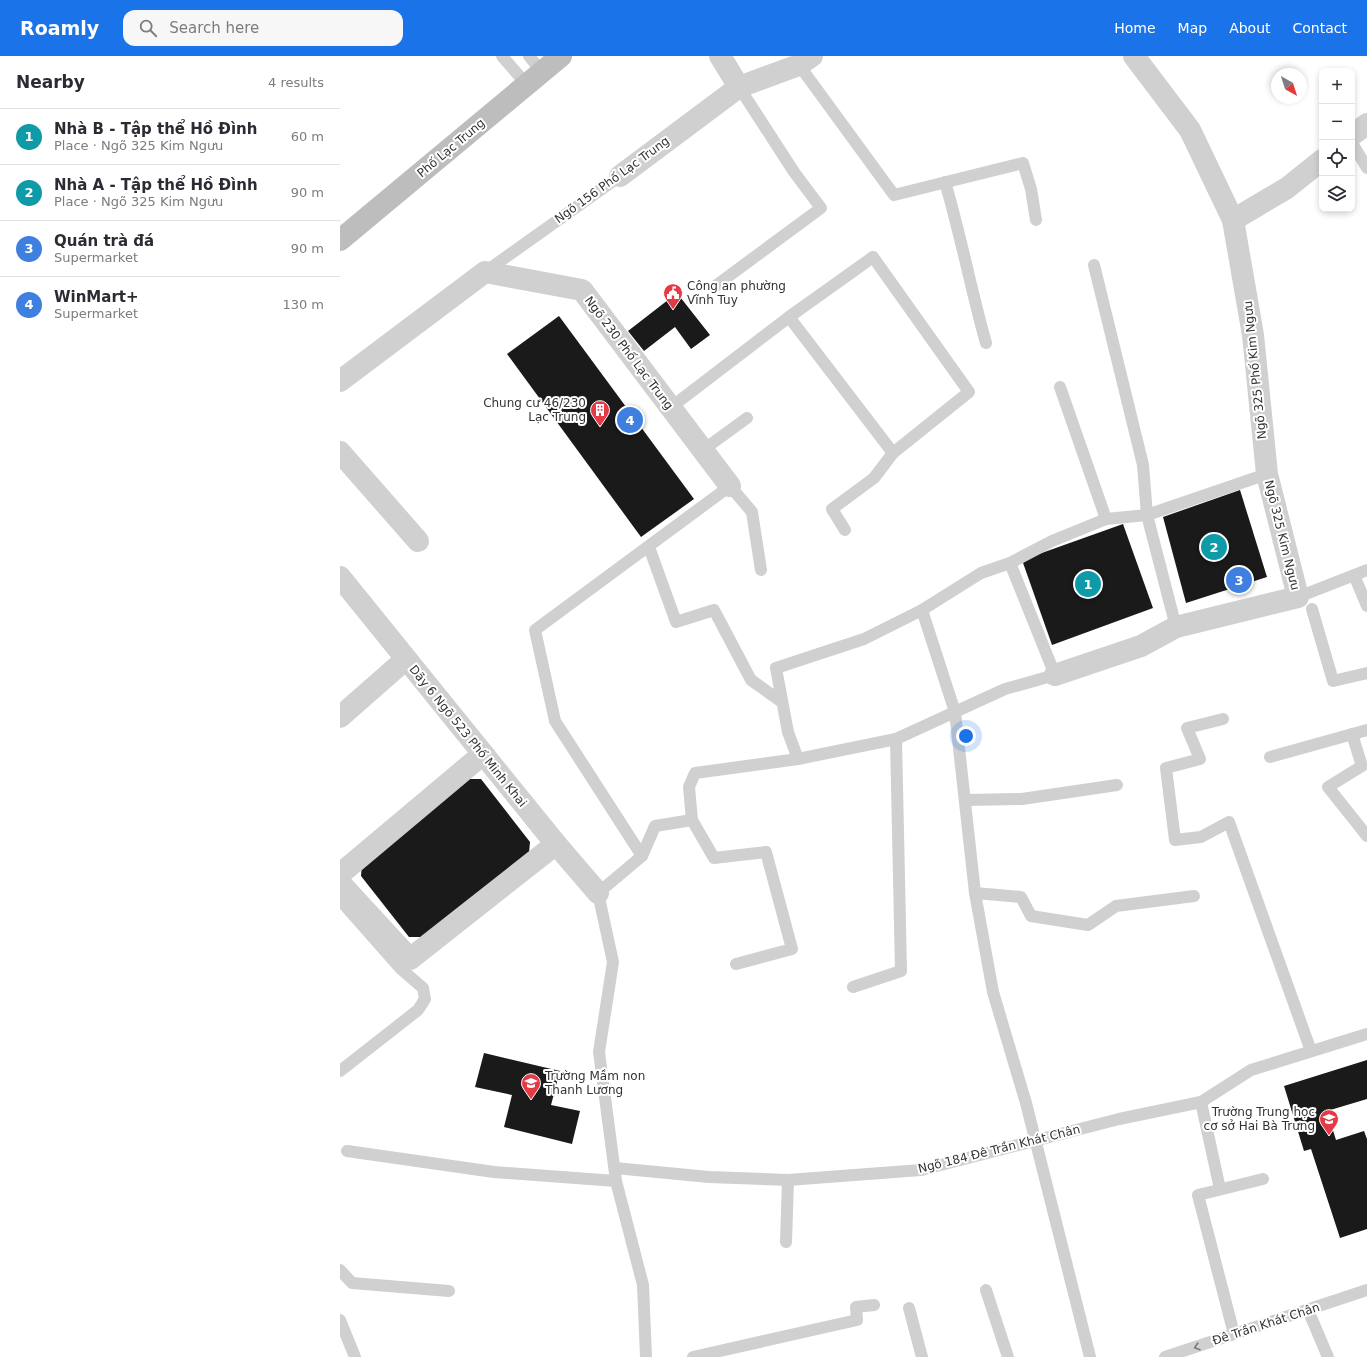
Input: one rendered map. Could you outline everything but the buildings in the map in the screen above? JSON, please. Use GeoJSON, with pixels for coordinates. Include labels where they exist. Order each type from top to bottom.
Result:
{"type":"FeatureCollection","features":[{"type":"Feature","properties":{"kind":"main road","name":"Phố Lạc Trung"},"geometry":{"type":"LineString","coordinates":[[340,240],[533,71],[561,56]]}},
{"type":"Feature","properties":{"kind":"street"},"geometry":{"type":"LineString","coordinates":[[720,56],[738,87]]}},
{"type":"Feature","properties":{"kind":"street","name":"Ngõ 325 Phố Kim Ngưu"},"geometry":{"type":"LineString","coordinates":[[1134,56],[1190,130],[1233,220],[1253,335],[1267,474]]}},
{"type":"Feature","properties":{"kind":"street","name":"Ngõ 156 Phố Lạc Trung"},"geometry":{"type":"LineString","coordinates":[[620,176],[738,87],[805,61]]}},
{"type":"Feature","properties":{"kind":"street"},"geometry":{"type":"LineString","coordinates":[[1355,133],[1367,124]]}},
{"type":"Feature","properties":{"kind":"street"},"geometry":{"type":"LineString","coordinates":[[1233,220],[1287,188],[1319,162]]}},
{"type":"Feature","properties":{"kind":"street"},"geometry":{"type":"LineString","coordinates":[[340,381],[485,272]]}},
{"type":"Feature","properties":{"kind":"street","name":"Ngõ 230 Phố Lạc Trung"},"geometry":{"type":"LineString","coordinates":[[485,272],[582,290],[730,486]]}},
{"type":"Feature","properties":{"kind":"street"},"geometry":{"type":"LineString","coordinates":[[340,452],[418,541]]}},
{"type":"Feature","properties":{"kind":"street","name":"Ngõ 325 Kim Ngưu"},"geometry":{"type":"LineString","coordinates":[[1267,474],[1305,603]]}},
{"type":"Feature","properties":{"kind":"street","name":"Dãy 6 Ngõ 523 Phố Minh Khai"},"geometry":{"type":"LineString","coordinates":[[340,577],[556,844],[598,892]]}},
{"type":"Feature","properties":{"kind":"street"},"geometry":{"type":"LineString","coordinates":[[1055,675],[1141,646],[1176,627],[1305,603]]}},
{"type":"Feature","properties":{"kind":"street"},"geometry":{"type":"LineString","coordinates":[[340,717],[406,659]]}},
{"type":"Feature","properties":{"kind":"street"},"geometry":{"type":"LineString","coordinates":[[340,874],[483,754]]}},
{"type":"Feature","properties":{"kind":"street"},"geometry":{"type":"LineString","coordinates":[[340,884],[410,959],[556,844]]}},
{"type":"Feature","properties":{"kind":"lane"},"geometry":{"type":"LineString","coordinates":[[502,56],[533,71]]}},
{"type":"Feature","properties":{"kind":"lane"},"geometry":{"type":"LineString","coordinates":[[805,61],[894,195],[1023,163],[1031,189],[1036,220]]}},
{"type":"Feature","properties":{"kind":"lane"},"geometry":{"type":"LineString","coordinates":[[714,287],[821,208],[794,172],[738,87]]}},
{"type":"Feature","properties":{"kind":"lane"},"geometry":{"type":"LineString","coordinates":[[1355,149],[1367,168]]}},
{"type":"Feature","properties":{"kind":"lane","name":"Ngõ 156 Phố Lạc Trung"},"geometry":{"type":"LineString","coordinates":[[485,272],[620,176]]}},
{"type":"Feature","properties":{"kind":"lane"},"geometry":{"type":"LineString","coordinates":[[945,182],[957,222],[977,312],[986,343]]}},
{"type":"Feature","properties":{"kind":"lane"},"geometry":{"type":"LineString","coordinates":[[670,408],[789,317],[873,257],[969,392],[893,453],[874,478],[832,509],[845,530]]}},
{"type":"Feature","properties":{"kind":"lane"},"geometry":{"type":"LineString","coordinates":[[1094,265],[1143,465],[1147,515],[1176,627]]}},
{"type":"Feature","properties":{"kind":"lane"},"geometry":{"type":"LineString","coordinates":[[789,317],[893,453]]}},
{"type":"Feature","properties":{"kind":"lane"},"geometry":{"type":"LineString","coordinates":[[1060,387],[1106,519]]}},
{"type":"Feature","properties":{"kind":"lane"},"geometry":{"type":"LineString","coordinates":[[704,450],[747,418]]}},
{"type":"Feature","properties":{"kind":"lane"},"geometry":{"type":"LineString","coordinates":[[798,759],[788,732],[776,668],[864,639],[922,610],[981,573],[1010,563],[1052,541],[1106,519],[1147,515],[1267,474]]}},
{"type":"Feature","properties":{"kind":"lane"},"geometry":{"type":"LineString","coordinates":[[642,856],[555,721],[535,630],[730,486],[752,512],[761,570]]}},
{"type":"Feature","properties":{"kind":"lane"},"geometry":{"type":"LineString","coordinates":[[649,547],[676,622],[714,610],[752,680],[782,702]]}},
{"type":"Feature","properties":{"kind":"lane"},"geometry":{"type":"LineString","coordinates":[[736,964],[792,949],[766,852],[714,858],[692,820],[689,787],[695,773],[798,759],[896,739],[1005,689],[1055,675],[1010,563]]}},
{"type":"Feature","properties":{"kind":"lane"},"geometry":{"type":"LineString","coordinates":[[1367,570],[1354,575],[1305,603],[1333,681],[1367,673]]}},
{"type":"Feature","properties":{"kind":"lane"},"geometry":{"type":"LineString","coordinates":[[1354,575],[1367,606]]}},
{"type":"Feature","properties":{"kind":"lane"},"geometry":{"type":"LineString","coordinates":[[922,610],[956,712],[975,893],[993,992],[1026,1103],[1034,1140],[1090,1357]]}},
{"type":"Feature","properties":{"kind":"lane"},"geometry":{"type":"LineString","coordinates":[[1223,719],[1187,728],[1200,759],[1166,768],[1175,840],[1201,837],[1229,822],[1312,1051]]}},
{"type":"Feature","properties":{"kind":"lane"},"geometry":{"type":"LineString","coordinates":[[1270,757],[1367,730]]}},
{"type":"Feature","properties":{"kind":"lane"},"geometry":{"type":"LineString","coordinates":[[1352,734],[1362,766],[1328,788],[1367,836]]}},
{"type":"Feature","properties":{"kind":"lane"},"geometry":{"type":"LineString","coordinates":[[853,988],[901,970],[896,739]]}},
{"type":"Feature","properties":{"kind":"lane"},"geometry":{"type":"LineString","coordinates":[[965,800],[1022,799],[1117,785]]}},
{"type":"Feature","properties":{"kind":"lane"},"geometry":{"type":"LineString","coordinates":[[646,1357],[643,1286],[616,1181],[599,1052],[613,962],[598,892],[642,856],[655,826],[692,820]]}},
{"type":"Feature","properties":{"kind":"lane"},"geometry":{"type":"LineString","coordinates":[[975,893],[1021,897],[1031,916],[1088,925],[1116,906],[1194,896]]}},
{"type":"Feature","properties":{"kind":"lane"},"geometry":{"type":"LineString","coordinates":[[340,900],[401,969],[423,988],[425,999],[418,1010],[340,1071]]}},
{"type":"Feature","properties":{"kind":"lane","name":"Ngõ 184 Đê Trần Khát Chân"},"geometry":{"type":"LineString","coordinates":[[614,1168],[709,1177],[788,1180],[921,1170],[1119,1119],[1201,1102],[1251,1070],[1367,1034]]}},
{"type":"Feature","properties":{"kind":"lane"},"geometry":{"type":"LineString","coordinates":[[1201,1102],[1220,1189]]}},
{"type":"Feature","properties":{"kind":"lane"},"geometry":{"type":"LineString","coordinates":[[347,1151],[494,1172],[616,1181]]}},
{"type":"Feature","properties":{"kind":"lane"},"geometry":{"type":"LineString","coordinates":[[1234,1334],[1198,1195],[1263,1179]]}},
{"type":"Feature","properties":{"kind":"lane"},"geometry":{"type":"LineString","coordinates":[[786,1242],[788,1180]]}},
{"type":"Feature","properties":{"kind":"lane"},"geometry":{"type":"LineString","coordinates":[[342,1275],[352,1283],[449,1291]]}},
{"type":"Feature","properties":{"kind":"lane"},"geometry":{"type":"LineString","coordinates":[[986,1290],[1008,1357]]}},
{"type":"Feature","properties":{"kind":"lane","name":"Đê Trần Khát Chân"},"geometry":{"type":"LineString","coordinates":[[1165,1357],[1367,1290]]}},
{"type":"Feature","properties":{"kind":"lane"},"geometry":{"type":"LineString","coordinates":[[693,1357],[858,1320],[856,1307],[874,1305]]}},
{"type":"Feature","properties":{"kind":"lane"},"geometry":{"type":"LineString","coordinates":[[909,1308],[922,1357]]}},
{"type":"Feature","properties":{"kind":"lane"},"geometry":{"type":"LineString","coordinates":[[1308,1310],[1328,1357]]}},
{"type":"Feature","properties":{"kind":"lane"},"geometry":{"type":"LineString","coordinates":[[340,1320],[356,1357]]}},
{"type":"Feature","properties":{"kind":"place","name":"Công an phường Vĩnh Tuy"},"geometry":{"type":"Point","coordinates":[673,310]}},
{"type":"Feature","properties":{"kind":"place","name":"WinMart+"},"geometry":{"type":"Point","coordinates":[630,420]}},
{"type":"Feature","properties":{"kind":"place","name":"Chung cư 46/230 Lạc Trung"},"geometry":{"type":"Point","coordinates":[600,427]}},
{"type":"Feature","properties":{"kind":"place","name":"Nhà A - Tập thể Hồ Đình"},"geometry":{"type":"Point","coordinates":[1214,547]}},
{"type":"Feature","properties":{"kind":"place","name":"Quán trà đá"},"geometry":{"type":"Point","coordinates":[1239,580]}},
{"type":"Feature","properties":{"kind":"place","name":"Nhà B - Tập thể Hồ Đình"},"geometry":{"type":"Point","coordinates":[1088,584]}},
{"type":"Feature","properties":{"kind":"place","name":"Trường Mầm non Thanh Lương"},"geometry":{"type":"Point","coordinates":[531,1100]}},
{"type":"Feature","properties":{"kind":"place","name":"Trường Trung học cơ sở Hai Bà Trưng"},"geometry":{"type":"Point","coordinates":[1329,1136]}}]}
